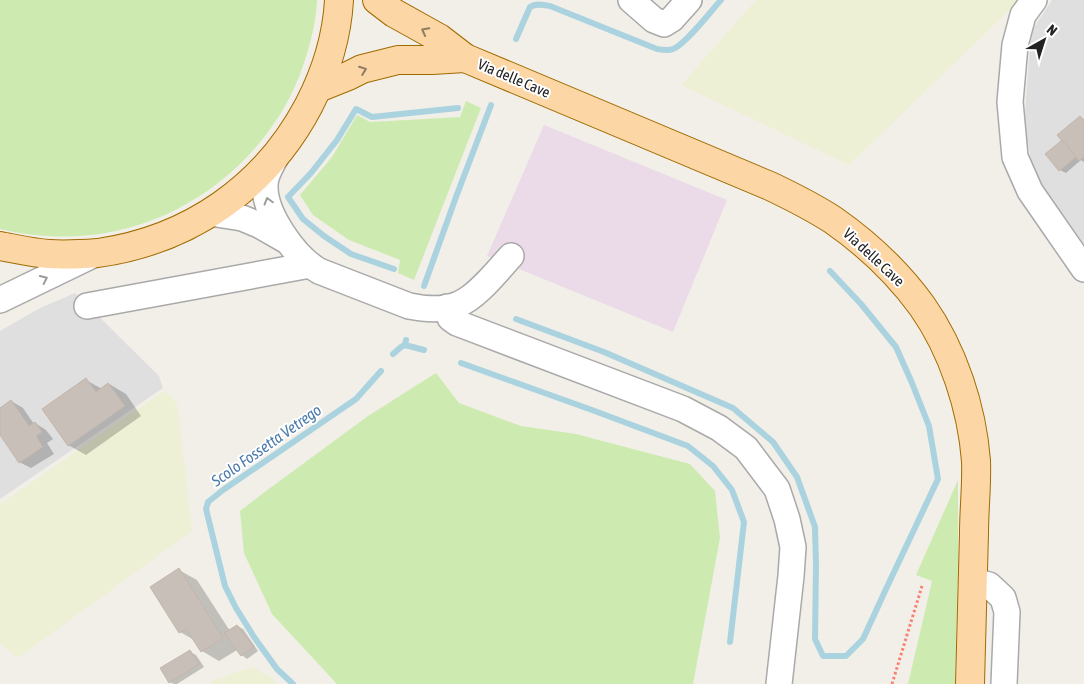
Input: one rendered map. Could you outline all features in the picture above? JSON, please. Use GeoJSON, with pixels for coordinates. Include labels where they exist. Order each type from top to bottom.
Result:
{"type":"FeatureCollection","features":[{"type":"Feature","properties":{"kind":"main road"},"geometry":{"type":"LineString","coordinates":[[0,246],[48,254],[97,253],[136,245],[174,232],[210,213],[241,191],[276,157],[299,124],[318,88],[335,32],[339,0]]}},
{"type":"Feature","properties":{"kind":"main road","name":"Via delle Cave"},"geometry":{"type":"LineString","coordinates":[[378,0],[394,14],[439,38],[465,58],[800,200],[833,220],[866,246],[896,274],[922,306],[943,342],[960,380],[970,420],[976,462],[970,684]]}},
{"type":"Feature","properties":{"kind":"main road","name":"Via delle Cave"},"geometry":{"type":"LineString","coordinates":[[318,88],[362,69],[398,60],[465,58]]}},
{"type":"Feature","properties":{"kind":"street"},"geometry":{"type":"LineString","coordinates":[[631,0],[654,20],[664,24],[672,19],[689,0]]}},
{"type":"Feature","properties":{"kind":"street"},"geometry":{"type":"LineString","coordinates":[[1034,0],[1023,14],[1016,45],[1010,102],[1015,157],[1030,191],[1084,269]]}},
{"type":"Feature","properties":{"kind":"street"},"geometry":{"type":"LineString","coordinates":[[276,157],[266,178],[265,192],[271,212],[289,242],[310,265],[318,270],[409,306],[421,308],[447,307],[460,304],[476,293],[511,256]]}},
{"type":"Feature","properties":{"kind":"street"},"geometry":{"type":"LineString","coordinates":[[210,213],[242,218],[289,242]]}},
{"type":"Feature","properties":{"kind":"street"},"geometry":{"type":"LineString","coordinates":[[0,300],[97,253]]}},
{"type":"Feature","properties":{"kind":"street"},"geometry":{"type":"LineString","coordinates":[[87,306],[310,265]]}},
{"type":"Feature","properties":{"kind":"street"},"geometry":{"type":"LineString","coordinates":[[447,307],[450,318],[457,323],[683,409],[719,428],[746,448],[777,489],[788,519],[793,547],[792,576],[779,684]]}},
{"type":"Feature","properties":{"kind":"street"},"geometry":{"type":"LineString","coordinates":[[973,581],[989,585],[1003,598],[1007,612],[1004,684]]}},
{"type":"Feature","properties":{"kind":"path"},"geometry":{"type":"LineString","coordinates":[[892,684],[922,586]]}},
{"type":"Feature","properties":{"kind":"shaded area"},"geometry":{"type":"Polygon","coordinates":[[[1052,0],[1084,0],[1084,257],[1037,188],[1024,125],[1031,32],[1052,0]]]}},
{"type":"Feature","properties":{"kind":"shaded area"},"geometry":{"type":"Polygon","coordinates":[[[544,125],[727,200],[673,332],[487,256],[544,125]]]}},
{"type":"Feature","properties":{"kind":"shaded area"},"geometry":{"type":"Polygon","coordinates":[[[75,293],[159,376],[163,388],[0,499],[0,331],[40,308],[75,293]]]}},
{"type":"Feature","properties":{"kind":"green space"},"geometry":{"type":"Polygon","coordinates":[[[0,0],[317,0],[311,39],[299,77],[283,109],[263,139],[239,165],[212,188],[181,207],[149,222],[115,231],[59,237],[0,229],[0,0]]]}},
{"type":"Feature","properties":{"kind":"green space"},"geometry":{"type":"Polygon","coordinates":[[[756,0],[1020,0],[849,165],[681,85],[756,0]]]}},
{"type":"Feature","properties":{"kind":"green space"},"geometry":{"type":"Polygon","coordinates":[[[466,101],[481,108],[414,280],[398,273],[400,260],[349,240],[313,215],[300,195],[332,157],[357,115],[370,122],[460,117],[466,101]]]}},
{"type":"Feature","properties":{"kind":"green space"},"geometry":{"type":"Polygon","coordinates":[[[436,373],[459,403],[521,426],[576,434],[690,464],[715,491],[720,538],[693,684],[337,684],[272,614],[244,553],[240,511],[368,416],[436,373]]]}},
{"type":"Feature","properties":{"kind":"green space"},"geometry":{"type":"Polygon","coordinates":[[[164,391],[172,397],[178,407],[192,531],[18,658],[0,644],[0,504],[164,391]]]}},
{"type":"Feature","properties":{"kind":"green space"},"geometry":{"type":"Polygon","coordinates":[[[958,480],[955,684],[908,684],[932,581],[916,575],[958,480]]]}},
{"type":"Feature","properties":{"kind":"green space"},"geometry":{"type":"Polygon","coordinates":[[[252,667],[270,677],[277,684],[210,684],[214,680],[252,667]]]}},
{"type":"Feature","properties":{"kind":"building"},"geometry":{"type":"Polygon","coordinates":[[[1080,116],[1084,120],[1084,157],[1079,161],[1057,135],[1080,116]]]}},
{"type":"Feature","properties":{"kind":"building"},"geometry":{"type":"Polygon","coordinates":[[[1062,140],[1076,157],[1059,171],[1045,154],[1062,140]]]}},
{"type":"Feature","properties":{"kind":"building"},"geometry":{"type":"Polygon","coordinates":[[[86,378],[96,392],[108,383],[125,406],[68,446],[42,409],[86,378]]]}},
{"type":"Feature","properties":{"kind":"building"},"geometry":{"type":"Polygon","coordinates":[[[11,400],[29,426],[35,422],[42,432],[36,436],[43,447],[19,463],[0,435],[0,408],[11,400]]]}},
{"type":"Feature","properties":{"kind":"building"},"geometry":{"type":"Polygon","coordinates":[[[179,568],[223,638],[201,652],[186,629],[179,633],[150,587],[179,568]]]}},
{"type":"Feature","properties":{"kind":"building"},"geometry":{"type":"Polygon","coordinates":[[[237,625],[254,647],[241,656],[224,633],[237,625]]]}},
{"type":"Feature","properties":{"kind":"building"},"geometry":{"type":"Polygon","coordinates":[[[190,650],[199,664],[169,683],[160,668],[190,650]]]}},
{"type":"Feature","properties":{"kind":"waterway","name":"Scolo Fossetta Vetrego"},"geometry":{"type":"LineString","coordinates":[[516,39],[530,7],[540,5],[550,6],[657,49],[669,50],[684,41],[721,0]]}},
{"type":"Feature","properties":{"kind":"waterway","name":"Scolo Fossetta Vetrego"},"geometry":{"type":"LineString","coordinates":[[424,286],[491,105]]}},
{"type":"Feature","properties":{"kind":"waterway"},"geometry":{"type":"LineString","coordinates":[[394,269],[351,254],[324,236],[303,219],[288,197],[311,173],[337,140],[356,109],[372,117],[458,108]]}},
{"type":"Feature","properties":{"kind":"waterway"},"geometry":{"type":"LineString","coordinates":[[516,319],[604,352],[733,408],[773,442],[797,477],[815,527],[815,639],[823,656],[846,656],[863,639],[938,479],[929,426],[896,347],[861,304],[830,271]]}},
{"type":"Feature","properties":{"kind":"waterway","name":"Scolo Fossetta Vetrego"},"geometry":{"type":"LineString","coordinates":[[393,354],[405,345],[406,340]]}},
{"type":"Feature","properties":{"kind":"waterway"},"geometry":{"type":"LineString","coordinates":[[405,345],[424,350]]}},
{"type":"Feature","properties":{"kind":"waterway"},"geometry":{"type":"LineString","coordinates":[[461,363],[688,446],[713,466],[732,490],[744,522],[730,642]]}},
{"type":"Feature","properties":{"kind":"waterway","name":"Scolo Fossetta Vetrego"},"geometry":{"type":"LineString","coordinates":[[293,684],[277,669],[254,637],[225,586],[206,509],[208,502],[223,490],[356,399],[381,371]]}}]}
